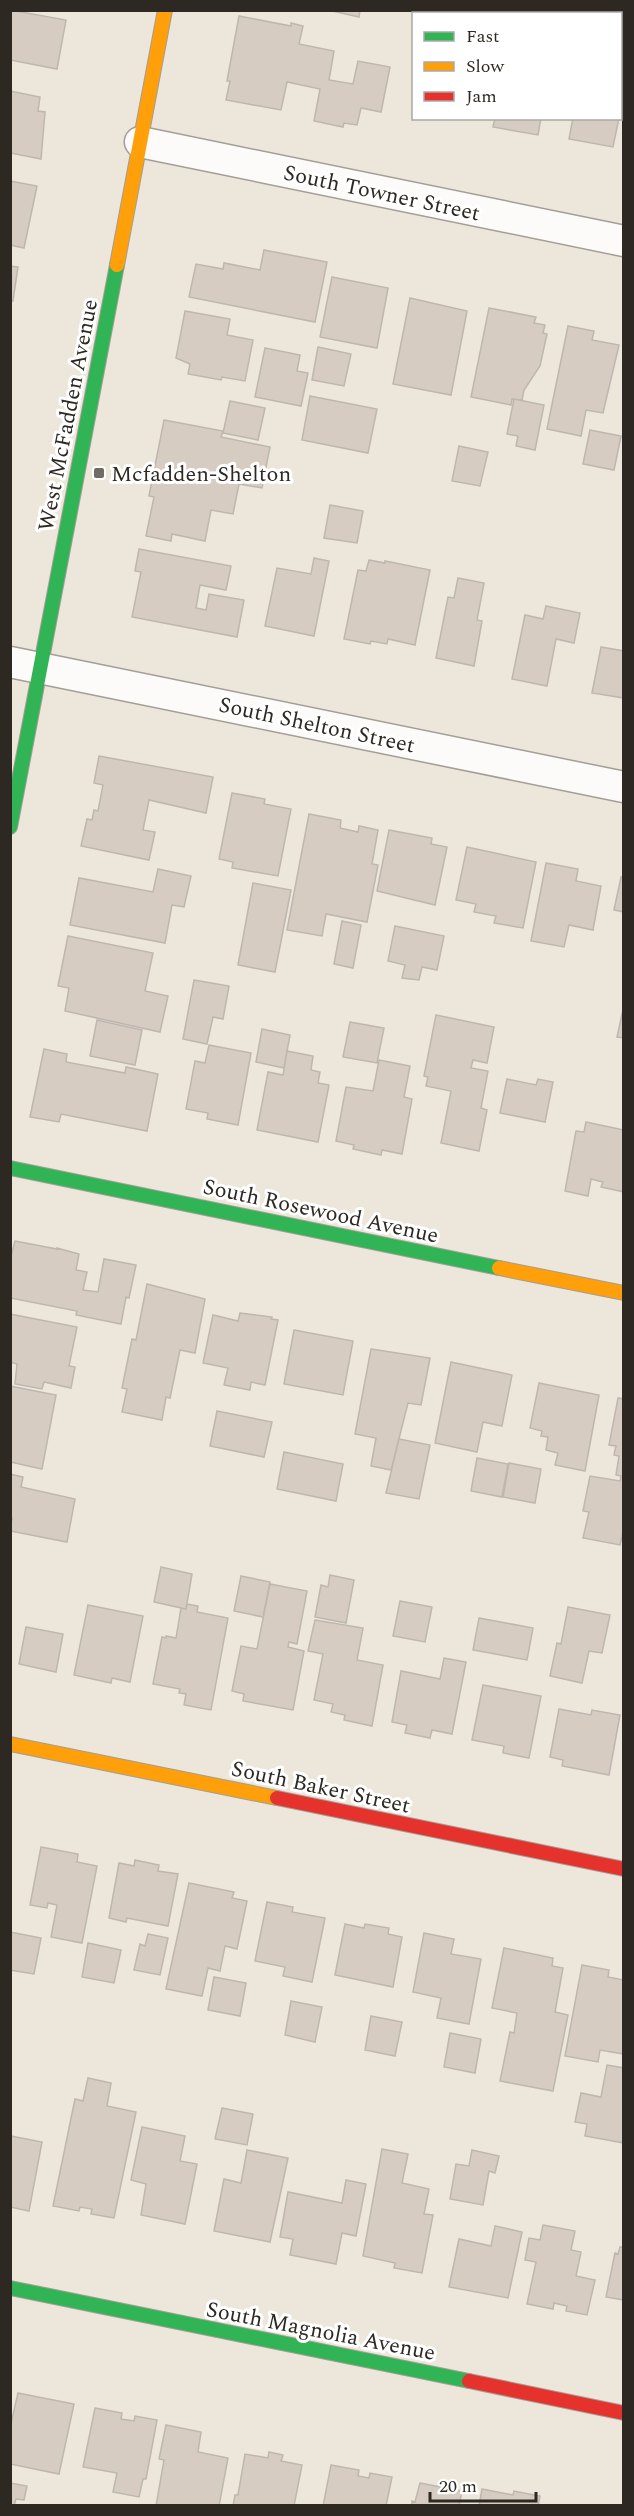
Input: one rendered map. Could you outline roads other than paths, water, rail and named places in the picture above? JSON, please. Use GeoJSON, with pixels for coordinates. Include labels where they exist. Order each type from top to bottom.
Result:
{"type":"FeatureCollection","features":[{"type":"Feature","properties":{"kind":"street","name":"West McFadden Avenue"},"geometry":{"type":"LineString","coordinates":[[10,826],[165,10]]}},
{"type":"Feature","properties":{"kind":"street","name":"South Towner Street"},"geometry":{"type":"LineString","coordinates":[[140,142],[624,241]]}},
{"type":"Feature","properties":{"kind":"street","name":"South Shelton Street"},"geometry":{"type":"LineString","coordinates":[[10,662],[624,787]]}},
{"type":"Feature","properties":{"kind":"street","name":"South Rosewood Avenue"},"geometry":{"type":"LineString","coordinates":[[10,1168],[624,1293]]}},
{"type":"Feature","properties":{"kind":"street","name":"South Baker Street"},"geometry":{"type":"LineString","coordinates":[[10,1744],[624,1869]]}},
{"type":"Feature","properties":{"kind":"street","name":"South Magnolia Avenue"},"geometry":{"type":"LineString","coordinates":[[10,2288],[624,2413]]}},
{"type":"Feature","properties":{"kind":"place","name":"Mcfadden-Shelton"},"geometry":{"type":"Point","coordinates":[99,473]}}]}
